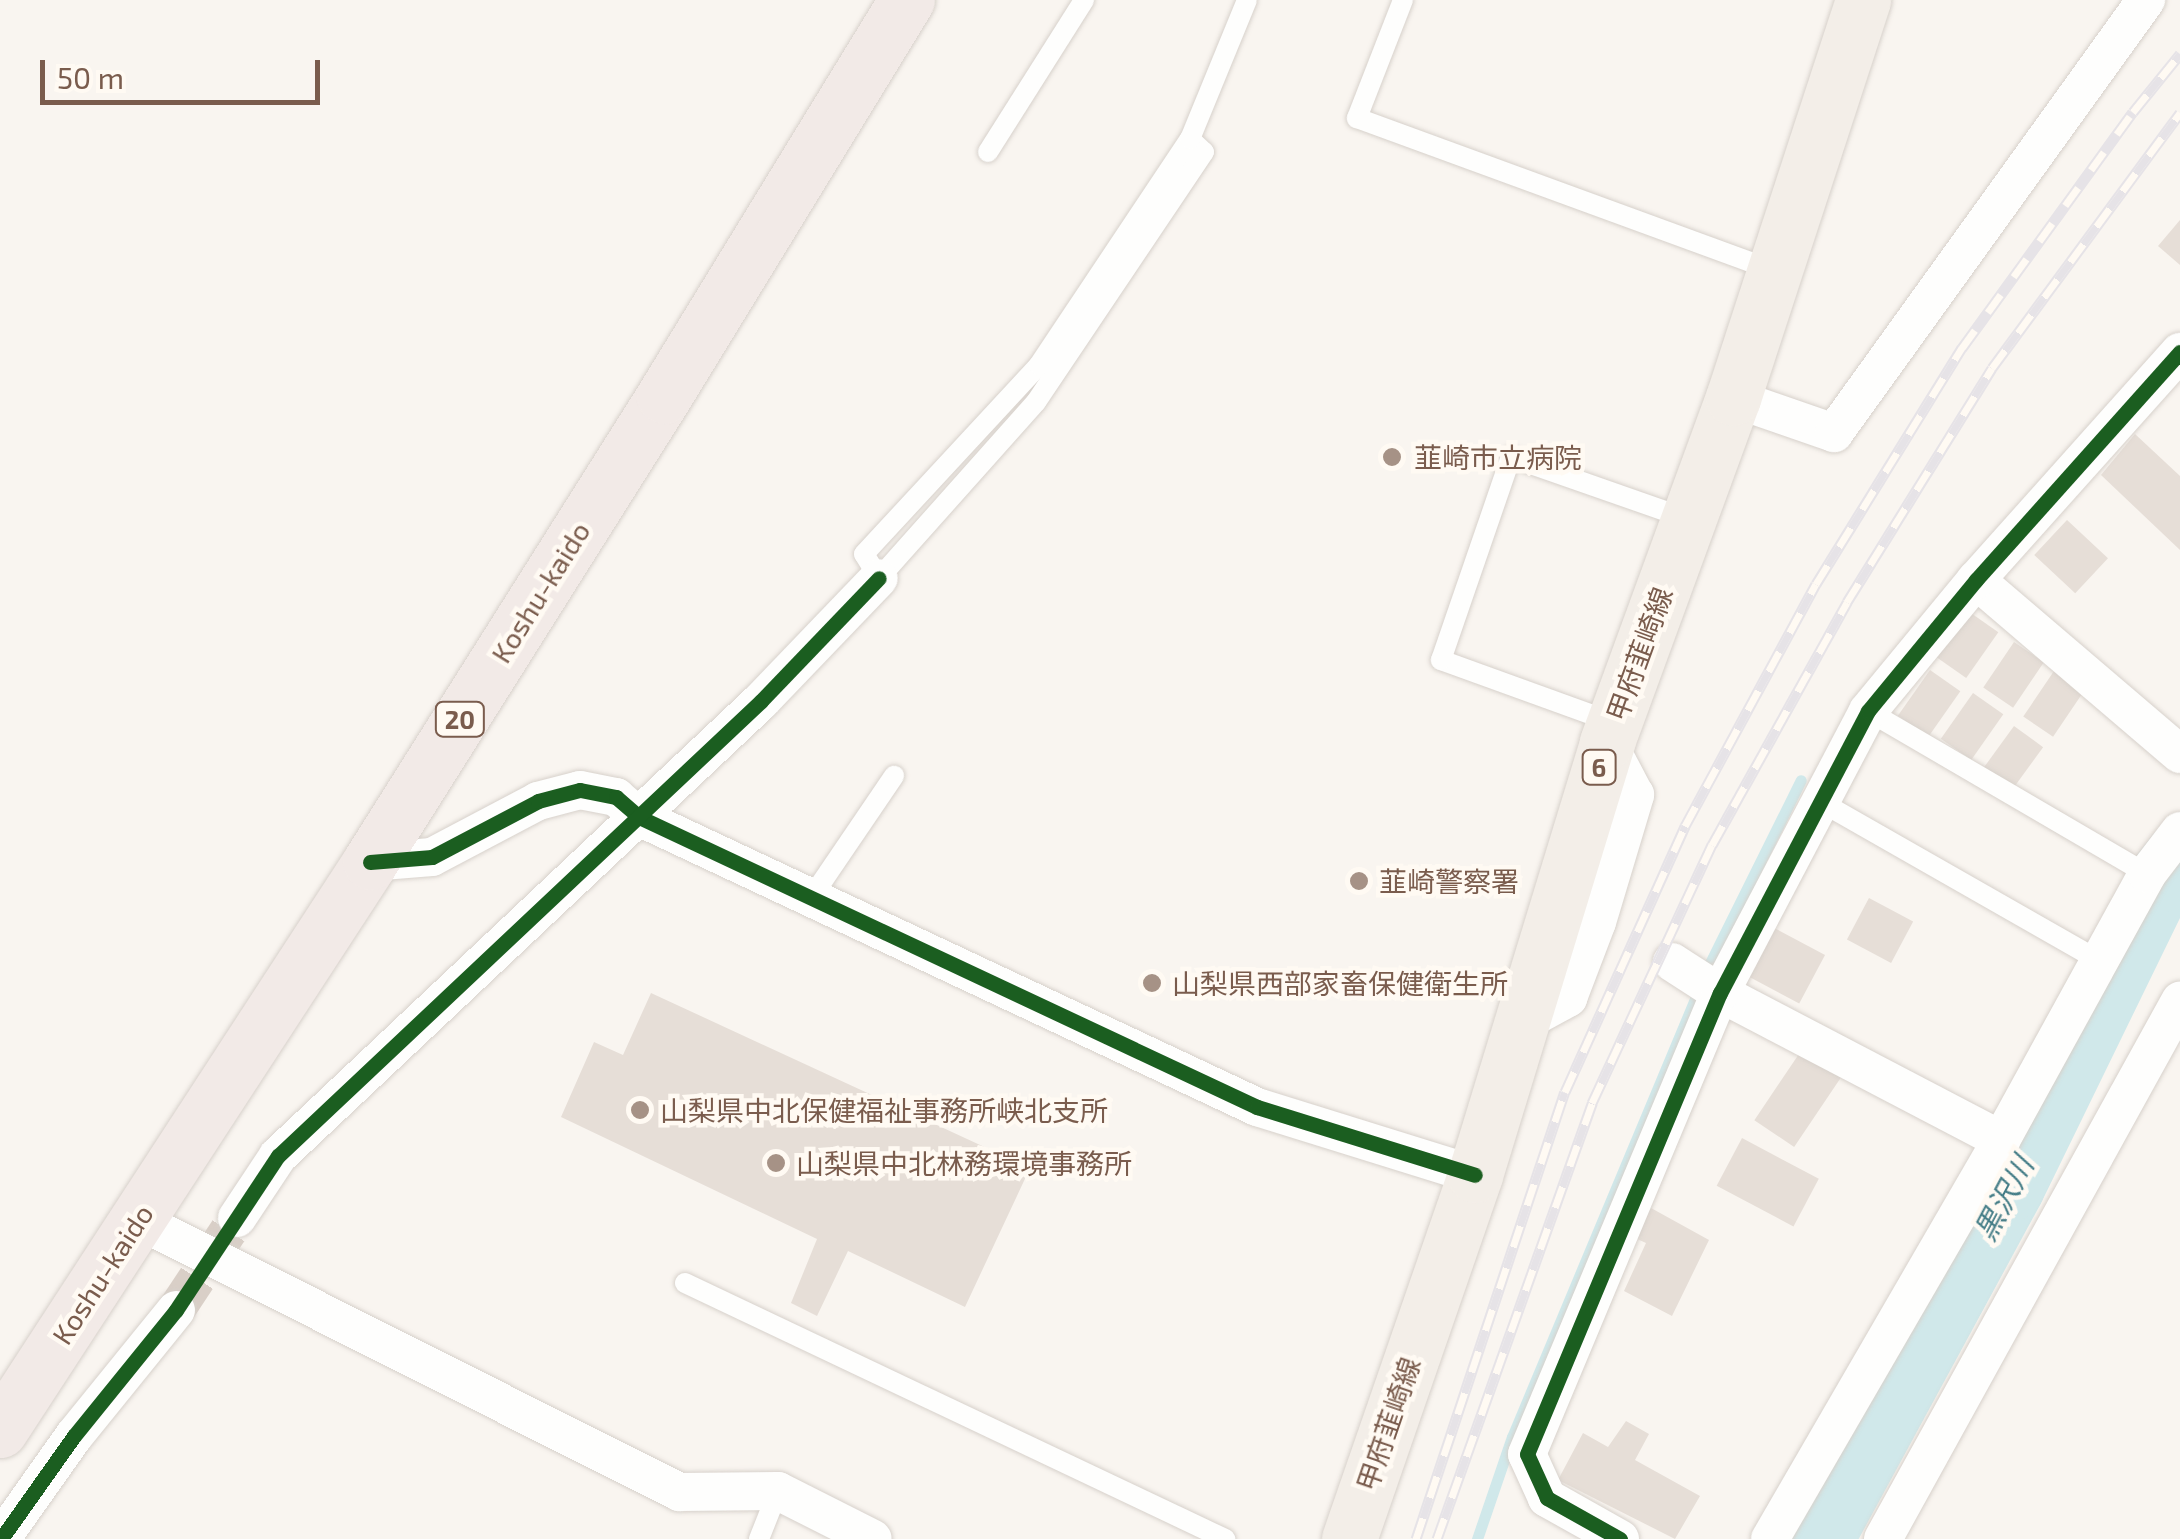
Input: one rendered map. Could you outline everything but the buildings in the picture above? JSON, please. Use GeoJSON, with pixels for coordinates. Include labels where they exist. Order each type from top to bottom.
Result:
{"type":"FeatureCollection","features":[{"type":"Feature","properties":{"kind":"highway","name":"Koshu-kaido"},"geometry":{"type":"LineString","coordinates":[[0,1430],[370,862],[664,396],[906,0]]}},
{"type":"Feature","properties":{"kind":"main road","name":"甲府韮崎線"},"geometry":{"type":"LineString","coordinates":[[1349,1539],[1474,1175],[1610,732],[1733,398],[1863,0]]}},
{"type":"Feature","properties":{"kind":"street"},"geometry":{"type":"LineString","coordinates":[[1733,398],[1834,432],[2146,0]]}},
{"type":"Feature","properties":{"kind":"street"},"geometry":{"type":"LineString","coordinates":[[1620,1539],[1547,1498],[1527,1454],[1720,993],[1868,712],[1976,580],[2180,352]]}},
{"type":"Feature","properties":{"kind":"street"},"geometry":{"type":"LineString","coordinates":[[237,1218],[278,1156],[762,702],[879,578]]}},
{"type":"Feature","properties":{"kind":"street"},"geometry":{"type":"LineString","coordinates":[[1976,580],[2180,754]]}},
{"type":"Feature","properties":{"kind":"street"},"geometry":{"type":"LineString","coordinates":[[1520,1024],[1568,998],[1606,927],[1635,795],[1610,732]]}},
{"type":"Feature","properties":{"kind":"street"},"geometry":{"type":"LineString","coordinates":[[370,862],[432,857],[538,801],[580,790],[616,797],[639,817],[1257,1107],[1474,1175]]}},
{"type":"Feature","properties":{"kind":"street"},"geometry":{"type":"LineString","coordinates":[[1770,1539],[2001,1140],[2147,874],[2180,831]]}},
{"type":"Feature","properties":{"kind":"street"},"geometry":{"type":"LineString","coordinates":[[1672,962],[1720,993],[2001,1140]]}},
{"type":"Feature","properties":{"kind":"street"},"geometry":{"type":"LineString","coordinates":[[1883,1539],[2180,1001]]}},
{"type":"Feature","properties":{"kind":"street"},"geometry":{"type":"LineString","coordinates":[[138,1220],[679,1492],[778,1491],[873,1539]]}},
{"type":"Feature","properties":{"kind":"street"},"geometry":{"type":"LineString","coordinates":[[1,1539],[74,1436],[176,1310]]}},
{"type":"Feature","properties":{"kind":"lane"},"geometry":{"type":"LineString","coordinates":[[988,152],[1084,0]]}},
{"type":"Feature","properties":{"kind":"lane"},"geometry":{"type":"LineString","coordinates":[[879,578],[864,554],[1039,365],[1190,139],[1247,0]]}},
{"type":"Feature","properties":{"kind":"lane"},"geometry":{"type":"LineString","coordinates":[[1403,0],[1357,118],[1772,270]]}},
{"type":"Feature","properties":{"kind":"lane"},"geometry":{"type":"LineString","coordinates":[[1610,732],[1441,660],[1511,457],[1688,520]]}},
{"type":"Feature","properties":{"kind":"lane"},"geometry":{"type":"LineString","coordinates":[[1868,712],[2147,874]]}},
{"type":"Feature","properties":{"kind":"lane"},"geometry":{"type":"LineString","coordinates":[[811,898],[894,776]]}},
{"type":"Feature","properties":{"kind":"lane"},"geometry":{"type":"LineString","coordinates":[[1821,802],[2100,960]]}},
{"type":"Feature","properties":{"kind":"lane"},"geometry":{"type":"LineString","coordinates":[[685,1283],[1226,1539]]}},
{"type":"Feature","properties":{"kind":"lane"},"geometry":{"type":"LineString","coordinates":[[759,1539],[778,1491]]}},
{"type":"Feature","properties":{"kind":"waterway"},"geometry":{"type":"LineString","coordinates":[[1477,1539],[1512,1437],[1710,963],[1801,780]]}},
{"type":"Feature","properties":{"kind":"waterway","name":"黒沢川"},"geometry":{"type":"LineString","coordinates":[[1820,1539],[2011,1187],[2162,878],[2180,855]]}},
{"type":"Feature","properties":{"kind":"tunnel"},"geometry":{"type":"LineString","coordinates":[[176,1310],[237,1218]]}},
{"type":"Feature","properties":{"kind":"railway"},"geometry":{"type":"LineString","coordinates":[[1416,1539],[1565,1092],[1685,826],[1816,584],[1962,348],[2133,112],[2180,54]]}},
{"type":"Feature","properties":{"kind":"railway"},"geometry":{"type":"LineString","coordinates":[[1437,1539],[1592,1103],[1712,845],[1847,602],[1992,368],[2180,113]]}},
{"type":"Feature","properties":{"kind":"cycle path"},"geometry":{"type":"LineString","coordinates":[[1620,1539],[1547,1498],[1527,1454],[1720,993],[1868,711],[1976,580],[2180,352]]}},
{"type":"Feature","properties":{"kind":"cycle path"},"geometry":{"type":"LineString","coordinates":[[1,1539],[74,1436],[176,1310],[278,1156],[761,701],[879,578]]}},
{"type":"Feature","properties":{"kind":"cycle path"},"geometry":{"type":"LineString","coordinates":[[370,862],[432,857],[538,801],[580,790],[616,797],[639,817],[1257,1107],[1475,1175]]}},
{"type":"Feature","properties":{"kind":"place","name":"韮崎市立病院"},"geometry":{"type":"Point","coordinates":[1392,457]}},
{"type":"Feature","properties":{"kind":"place","name":"韮崎警察署"},"geometry":{"type":"Point","coordinates":[1359,881]}},
{"type":"Feature","properties":{"kind":"place","name":"山梨県西部家畜保健衛生所"},"geometry":{"type":"Point","coordinates":[1152,983]}},
{"type":"Feature","properties":{"kind":"place","name":"山梨県中北保健福祉事務所峡北支所"},"geometry":{"type":"Point","coordinates":[640,1110]}},
{"type":"Feature","properties":{"kind":"place","name":"山梨県中北林務環境事務所"},"geometry":{"type":"Point","coordinates":[776,1163]}}]}
